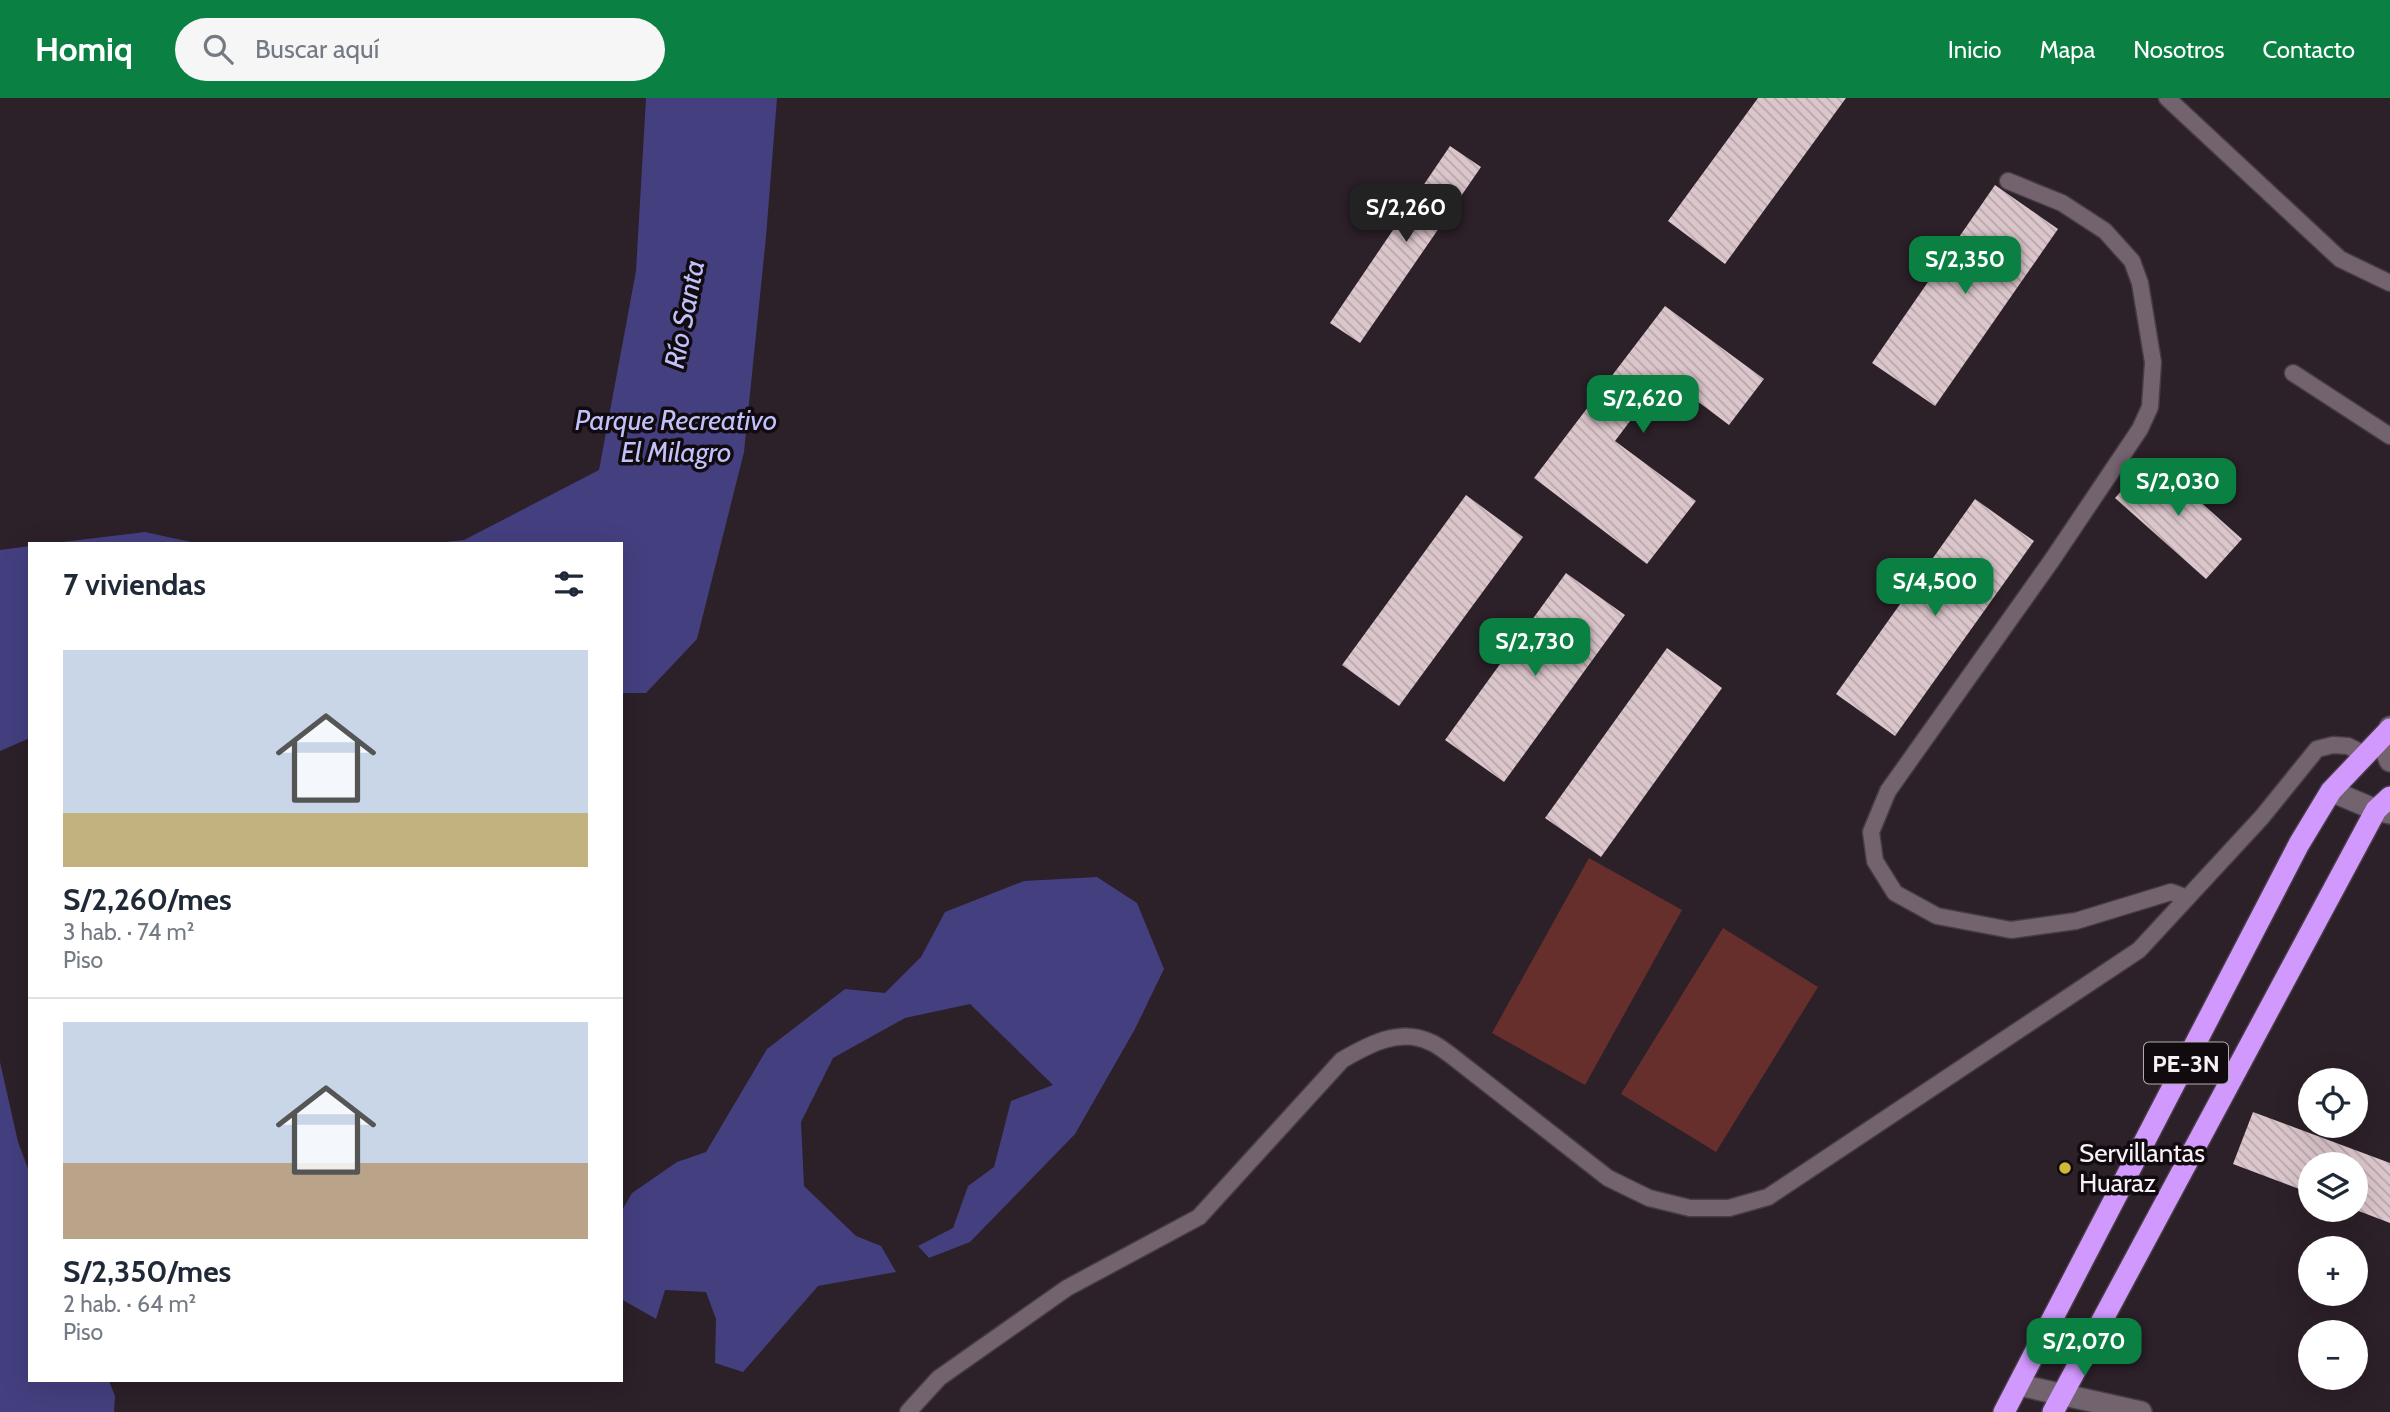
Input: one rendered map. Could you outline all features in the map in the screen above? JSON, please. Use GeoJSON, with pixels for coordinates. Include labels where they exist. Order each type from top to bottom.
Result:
{"type":"FeatureCollection","features":[{"type":"Feature","properties":{"kind":"highway","name":"PE-3N"},"geometry":{"type":"LineString","coordinates":[[2004,1412],[2299,844],[2331,791],[2389,730]]}},
{"type":"Feature","properties":{"kind":"highway","name":"PE-3N"},"geometry":{"type":"LineString","coordinates":[[2057,1404],[2385,807]]}},
{"type":"Feature","properties":{"kind":"street"},"geometry":{"type":"LineString","coordinates":[[2389,730],[2386,752],[2390,761]]}},
{"type":"Feature","properties":{"kind":"street"},"geometry":{"type":"LineString","coordinates":[[2331,791],[2385,807]]}},
{"type":"Feature","properties":{"kind":"street"},"geometry":{"type":"LineString","coordinates":[[2019,1385],[2057,1404],[2141,1412]]}},
{"type":"Feature","properties":{"kind":"lane"},"geometry":{"type":"LineString","coordinates":[[2166,98],[2340,259],[2390,283]]}},
{"type":"Feature","properties":{"kind":"lane"},"geometry":{"type":"LineString","coordinates":[[2008,181],[2062,203],[2105,231],[2132,261],[2140,283],[2153,362],[2150,407],[2140,429],[2052,560],[1888,792],[1871,832],[1875,861],[1895,893],[1937,916],[2011,930],[2076,921],[2171,892],[2187,898]]}},
{"type":"Feature","properties":{"kind":"lane"},"geometry":{"type":"LineString","coordinates":[[2293,373],[2390,436]]}},
{"type":"Feature","properties":{"kind":"lane"},"geometry":{"type":"LineString","coordinates":[[908,1412],[939,1378],[1067,1288],[1199,1217],[1342,1060],[1368,1045],[1400,1035],[1429,1041],[1608,1178],[1649,1198],[1690,1208],[1729,1208],[1768,1197],[2139,950],[2262,817],[2318,749],[2348,746],[2366,755]]}},
{"type":"Feature","properties":{"kind":"shaded area"},"geometry":{"type":"Polygon","coordinates":[[[1589,858],[1682,910],[1585,1085],[1492,1033],[1589,858]]]}},
{"type":"Feature","properties":{"kind":"shaded area"},"geometry":{"type":"Polygon","coordinates":[[[1723,928],[1818,987],[1716,1152],[1621,1094],[1723,928]]]}},
{"type":"Feature","properties":{"kind":"water","name":"Parque Recreativo El Milagro"},"geometry":{"type":"Polygon","coordinates":[[[646,98],[777,98],[744,452],[697,639],[646,693],[623,693],[623,542],[444,542],[464,540],[599,470],[636,271],[646,98]]]}},
{"type":"Feature","properties":{"kind":"water"},"geometry":{"type":"Polygon","coordinates":[[[145,532],[191,542],[62,542],[145,532]]]}},
{"type":"Feature","properties":{"kind":"water"},"geometry":{"type":"Polygon","coordinates":[[[28,546],[28,739],[0,751],[0,550],[28,546]]]}},
{"type":"Feature","properties":{"kind":"water"},"geometry":{"type":"Polygon","coordinates":[[[1097,877],[1137,903],[1164,969],[1135,1029],[1075,1134],[970,1242],[929,1258],[918,1246],[953,1228],[968,1186],[994,1167],[1011,1101],[1053,1085],[970,1004],[905,1018],[833,1058],[801,1122],[804,1186],[856,1236],[881,1246],[896,1272],[818,1286],[743,1372],[715,1363],[716,1319],[706,1292],[665,1290],[656,1319],[623,1300],[623,1209],[632,1193],[677,1162],[706,1152],[767,1049],[845,989],[885,993],[921,957],[945,912],[1024,881],[1097,877]]]}},
{"type":"Feature","properties":{"kind":"water"},"geometry":{"type":"Polygon","coordinates":[[[0,1062],[18,1142],[28,1169],[28,1382],[109,1382],[115,1396],[114,1412],[0,1412],[0,1062]]]}},
{"type":"Feature","properties":{"kind":"building"},"geometry":{"type":"Polygon","coordinates":[[[1758,98],[1846,98],[1725,264],[1668,221],[1758,98]]]}},
{"type":"Feature","properties":{"kind":"building"},"geometry":{"type":"Polygon","coordinates":[[[1450,146],[1481,167],[1360,343],[1330,323],[1450,146]]]}},
{"type":"Feature","properties":{"kind":"building"},"geometry":{"type":"Polygon","coordinates":[[[1995,185],[2058,229],[1935,406],[1872,363],[1995,185]]]}},
{"type":"Feature","properties":{"kind":"building"},"geometry":{"type":"Polygon","coordinates":[[[1665,306],[1764,379],[1729,425],[1664,376],[1615,441],[1696,501],[1647,564],[1534,478],[1665,306]]]}},
{"type":"Feature","properties":{"kind":"building"},"geometry":{"type":"Polygon","coordinates":[[[2151,458],[2242,539],[2206,579],[2115,498],[2151,458]]]}},
{"type":"Feature","properties":{"kind":"building"},"geometry":{"type":"Polygon","coordinates":[[[1466,495],[1523,537],[1399,706],[1342,665],[1466,495]]]}},
{"type":"Feature","properties":{"kind":"building"},"geometry":{"type":"Polygon","coordinates":[[[1975,499],[2034,541],[1895,736],[1836,694],[1975,499]]]}},
{"type":"Feature","properties":{"kind":"building"},"geometry":{"type":"Polygon","coordinates":[[[1566,573],[1625,615],[1504,782],[1445,740],[1566,573]]]}},
{"type":"Feature","properties":{"kind":"building"},"geometry":{"type":"Polygon","coordinates":[[[1667,648],[1722,688],[1601,857],[1545,818],[1667,648]]]}},
{"type":"Feature","properties":{"kind":"building"},"geometry":{"type":"Polygon","coordinates":[[[2253,1112],[2298,1129],[2298,1138],[2323,1138],[2360,1152],[2298,1152],[2298,1188],[2233,1164],[2253,1112]]]}},
{"type":"Feature","properties":{"kind":"building"},"geometry":{"type":"Polygon","coordinates":[[[2368,1155],[2390,1163],[2390,1223],[2368,1215],[2368,1155]]]}},
{"type":"Feature","properties":{"kind":"place","name":"Servillantas Huaraz"},"geometry":{"type":"Point","coordinates":[2065,1168]}},
{"type":"Feature","properties":{"kind":"water label","name":"Río Santa"},"geometry":{"type":"Point","coordinates":[684,314]}}]}
